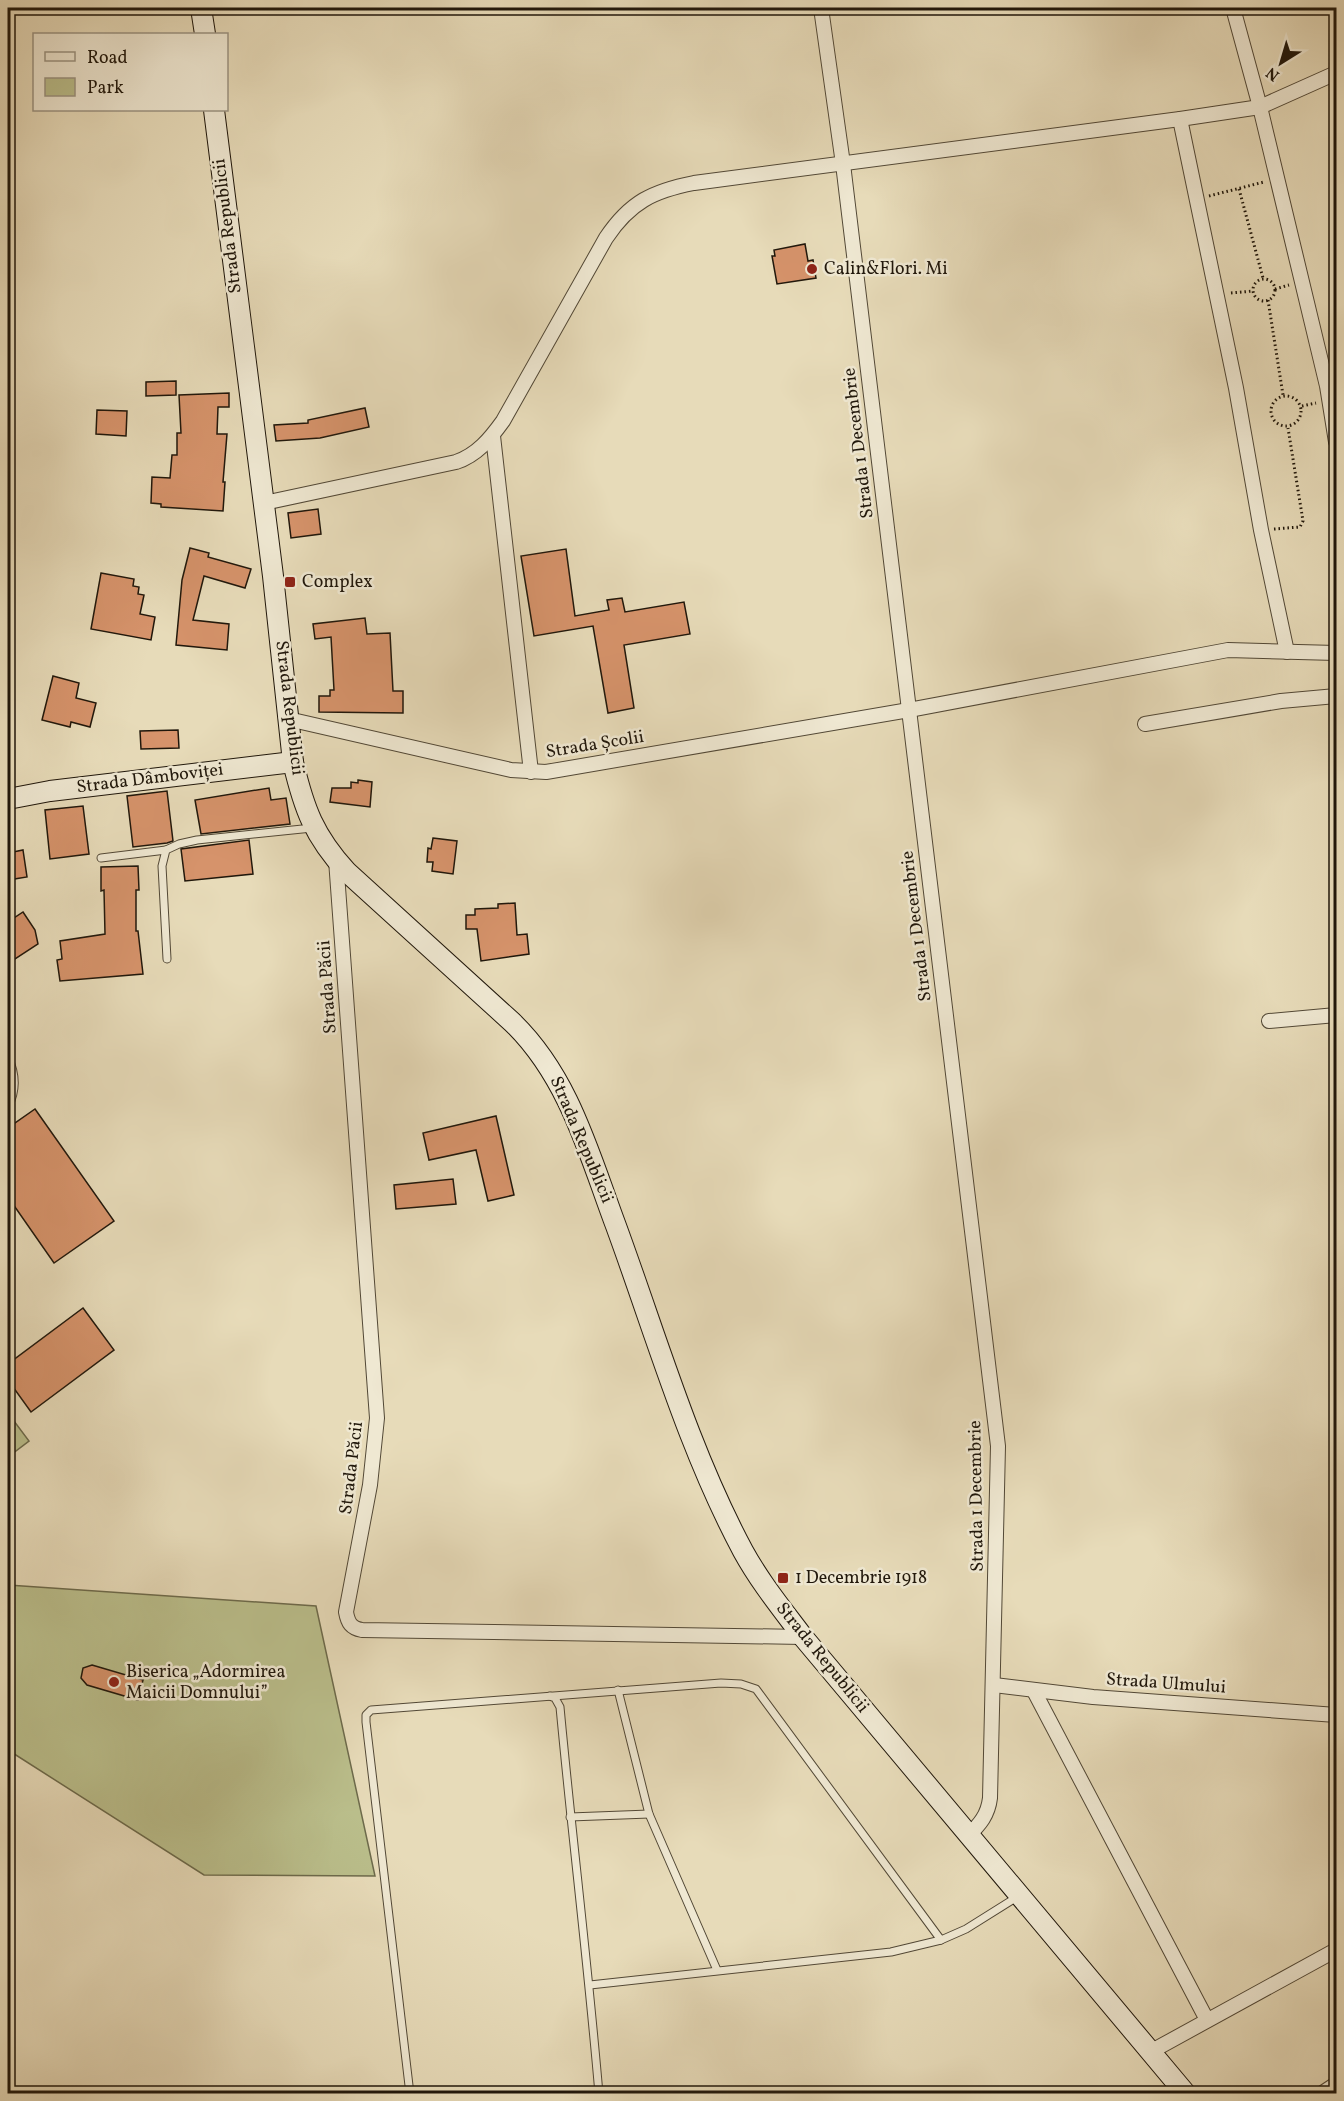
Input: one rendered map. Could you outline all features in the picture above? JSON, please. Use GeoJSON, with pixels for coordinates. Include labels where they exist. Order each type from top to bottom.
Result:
{"type":"FeatureCollection","features":[{"type":"Feature","properties":{"kind":"main road"},"geometry":{"type":"LineString","coordinates":[[201,8],[205,33]]}},
{"type":"Feature","properties":{"kind":"main road","name":"Strada Republicii"},"geometry":{"type":"LineString","coordinates":[[214,111],[264,502],[293,762],[299,790],[314,828],[336,860],[525,1035],[549,1066],[578,1124],[678,1401],[713,1487],[744,1553],[803,1637],[1186,2094]]}},
{"type":"Feature","properties":{"kind":"main road","name":"Strada Dâmboviței"},"geometry":{"type":"LineString","coordinates":[[8,799],[62,790],[293,762]]}},
{"type":"Feature","properties":{"kind":"street","name":"Strada 1 Decembrie"},"geometry":{"type":"LineString","coordinates":[[821,8],[843,164],[998,1446],[994,1685],[989,1808],[983,1820],[968,1836]]}},
{"type":"Feature","properties":{"kind":"street"},"geometry":{"type":"LineString","coordinates":[[1233,8],[1260,107],[1327,386],[1336,442]]}},
{"type":"Feature","properties":{"kind":"street"},"geometry":{"type":"LineString","coordinates":[[264,502],[456,462],[478,451],[493,436],[617,221],[642,200],[674,187],[1260,107],[1336,74]]}},
{"type":"Feature","properties":{"kind":"street"},"geometry":{"type":"LineString","coordinates":[[1180,119],[1236,388],[1261,530],[1287,652]]}},
{"type":"Feature","properties":{"kind":"street"},"geometry":{"type":"LineString","coordinates":[[493,436],[531,772]]}},
{"type":"Feature","properties":{"kind":"street","name":"Strada Școlii"},"geometry":{"type":"LineString","coordinates":[[288,719],[511,770],[531,772],[564,770],[909,710],[1227,650],[1336,652]]}},
{"type":"Feature","properties":{"kind":"street"},"geometry":{"type":"LineString","coordinates":[[1145,724],[1281,701],[1336,696]]}},
{"type":"Feature","properties":{"kind":"street","name":"Strada Păcii"},"geometry":{"type":"LineString","coordinates":[[336,860],[377,1418],[370,1485],[346,1612],[347,1620],[354,1628],[362,1630],[803,1637]]}},
{"type":"Feature","properties":{"kind":"street"},"geometry":{"type":"LineString","coordinates":[[1269,1021],[1336,1015]]}},
{"type":"Feature","properties":{"kind":"street","name":"Strada Ulmului"},"geometry":{"type":"LineString","coordinates":[[994,1685],[1034,1691],[1336,1715]]}},
{"type":"Feature","properties":{"kind":"street"},"geometry":{"type":"LineString","coordinates":[[1034,1691],[1207,2020]]}},
{"type":"Feature","properties":{"kind":"street"},"geometry":{"type":"LineString","coordinates":[[1150,2052],[1336,1950]]}},
{"type":"Feature","properties":{"kind":"street"},"geometry":{"type":"LineString","coordinates":[[1321,2094],[1336,2084]]}},
{"type":"Feature","properties":{"kind":"lane"},"geometry":{"type":"LineString","coordinates":[[101,858],[166,850],[178,844],[197,840],[314,828]]}},
{"type":"Feature","properties":{"kind":"lane"},"geometry":{"type":"LineString","coordinates":[[166,850],[162,866],[167,959]]}},
{"type":"Feature","properties":{"kind":"lane"},"geometry":{"type":"LineString","coordinates":[[8,1057],[14,1070],[15,1088],[8,1107]]}},
{"type":"Feature","properties":{"kind":"lane"},"geometry":{"type":"LineString","coordinates":[[410,2094],[366,1715],[371,1710],[721,1683],[741,1684],[756,1689],[941,1940]]}},
{"type":"Feature","properties":{"kind":"lane"},"geometry":{"type":"LineString","coordinates":[[618,1690],[649,1814],[717,1970]]}},
{"type":"Feature","properties":{"kind":"lane"},"geometry":{"type":"LineString","coordinates":[[547,1696],[555,1698],[560,1707],[570,1817],[590,1985],[599,2094]]}},
{"type":"Feature","properties":{"kind":"lane"},"geometry":{"type":"LineString","coordinates":[[570,1817],[649,1814]]}},
{"type":"Feature","properties":{"kind":"lane"},"geometry":{"type":"LineString","coordinates":[[590,1985],[891,1952],[941,1940],[966,1929],[1019,1895]]}},
{"type":"Feature","properties":{"kind":"path"},"geometry":{"type":"LineString","coordinates":[[1198,199],[1277,178]]}},
{"type":"Feature","properties":{"kind":"path"},"geometry":{"type":"LineString","coordinates":[[1239,189],[1263,278],[1273,283],[1275,289],[1268,300],[1256,297],[1253,291],[1254,286],[1263,278]]}},
{"type":"Feature","properties":{"kind":"path"},"geometry":{"type":"LineString","coordinates":[[1217,295],[1253,291]]}},
{"type":"Feature","properties":{"kind":"path"},"geometry":{"type":"LineString","coordinates":[[1268,300],[1283,395]]}},
{"type":"Feature","properties":{"kind":"path"},"geometry":{"type":"LineString","coordinates":[[1283,395],[1295,398],[1301,407],[1301,416],[1295,424],[1288,428],[1276,423],[1270,415],[1271,405],[1283,395]]}},
{"type":"Feature","properties":{"kind":"path"},"geometry":{"type":"LineString","coordinates":[[1261,530],[1300,527],[1303,521],[1288,428]]}},
{"type":"Feature","properties":{"kind":"green space"},"geometry":{"type":"Polygon","coordinates":[[[8,1413],[29,1441],[8,1457],[8,1413]]]}},
{"type":"Feature","properties":{"kind":"green space"},"geometry":{"type":"Polygon","coordinates":[[[8,1585],[316,1606],[375,1876],[204,1875],[8,1750],[8,1585]]]}},
{"type":"Feature","properties":{"kind":"building"},"geometry":{"type":"Polygon","coordinates":[[[805,244],[808,261],[813,260],[816,278],[777,284],[772,256],[775,256],[774,250],[805,244]]]}},
{"type":"Feature","properties":{"kind":"building"},"geometry":{"type":"Polygon","coordinates":[[[176,381],[176,395],[146,396],[146,382],[176,381]]]}},
{"type":"Feature","properties":{"kind":"building"},"geometry":{"type":"Polygon","coordinates":[[[229,393],[229,407],[218,407],[217,434],[227,434],[223,511],[161,507],[161,504],[151,503],[152,477],[170,478],[172,455],[177,455],[177,433],[181,433],[179,395],[229,393]]]}},
{"type":"Feature","properties":{"kind":"building"},"geometry":{"type":"Polygon","coordinates":[[[365,408],[369,427],[320,438],[276,441],[274,425],[308,423],[308,420],[365,408]]]}},
{"type":"Feature","properties":{"kind":"building"},"geometry":{"type":"Polygon","coordinates":[[[97,410],[127,411],[126,436],[96,434],[97,410]]]}},
{"type":"Feature","properties":{"kind":"building"},"geometry":{"type":"Polygon","coordinates":[[[318,509],[321,534],[291,538],[288,513],[318,509]]]}},
{"type":"Feature","properties":{"kind":"building"},"geometry":{"type":"Polygon","coordinates":[[[190,548],[209,553],[208,557],[251,569],[245,588],[204,576],[193,620],[229,624],[227,650],[176,645],[182,580],[190,548]]]}},
{"type":"Feature","properties":{"kind":"building"},"geometry":{"type":"Polygon","coordinates":[[[566,549],[575,616],[609,610],[607,600],[622,598],[625,612],[684,602],[690,634],[624,645],[634,708],[608,713],[593,626],[534,636],[521,556],[566,549]]]}},
{"type":"Feature","properties":{"kind":"building"},"geometry":{"type":"Polygon","coordinates":[[[101,573],[134,579],[133,586],[139,587],[138,594],[144,595],[140,614],[155,617],[151,640],[91,629],[101,573]]]}},
{"type":"Feature","properties":{"kind":"building"},"geometry":{"type":"Polygon","coordinates":[[[365,618],[367,634],[390,633],[393,691],[403,691],[403,713],[319,712],[319,696],[330,696],[330,690],[334,690],[331,637],[315,639],[313,624],[365,618]]]}},
{"type":"Feature","properties":{"kind":"building"},"geometry":{"type":"Polygon","coordinates":[[[53,676],[79,683],[76,698],[96,703],[90,727],[71,722],[70,727],[42,720],[53,676]]]}},
{"type":"Feature","properties":{"kind":"building"},"geometry":{"type":"Polygon","coordinates":[[[178,730],[179,748],[141,749],[140,731],[178,730]]]}},
{"type":"Feature","properties":{"kind":"building"},"geometry":{"type":"Polygon","coordinates":[[[358,780],[372,782],[370,807],[330,802],[332,788],[351,788],[351,782],[358,783],[358,780]]]}},
{"type":"Feature","properties":{"kind":"building"},"geometry":{"type":"Polygon","coordinates":[[[269,788],[271,800],[286,798],[290,824],[201,834],[195,800],[269,788]]]}},
{"type":"Feature","properties":{"kind":"building"},"geometry":{"type":"Polygon","coordinates":[[[167,791],[173,841],[133,847],[127,796],[167,791]]]}},
{"type":"Feature","properties":{"kind":"building"},"geometry":{"type":"Polygon","coordinates":[[[83,806],[89,854],[50,859],[45,810],[83,806]]]}},
{"type":"Feature","properties":{"kind":"building"},"geometry":{"type":"Polygon","coordinates":[[[433,838],[457,841],[453,874],[432,871],[433,862],[427,862],[428,848],[431,849],[433,838]]]}},
{"type":"Feature","properties":{"kind":"building"},"geometry":{"type":"Polygon","coordinates":[[[249,840],[253,874],[185,881],[181,849],[249,840]]]}},
{"type":"Feature","properties":{"kind":"building"},"geometry":{"type":"Polygon","coordinates":[[[23,850],[27,877],[8,880],[8,853],[23,850]]]}},
{"type":"Feature","properties":{"kind":"building"},"geometry":{"type":"Polygon","coordinates":[[[138,866],[136,931],[138,931],[143,974],[60,981],[57,960],[62,959],[60,941],[105,934],[101,867],[138,866]]]}},
{"type":"Feature","properties":{"kind":"building"},"geometry":{"type":"Polygon","coordinates":[[[515,903],[517,935],[527,934],[529,954],[481,961],[477,929],[466,929],[466,915],[475,915],[475,909],[498,908],[498,904],[515,903]]]}},
{"type":"Feature","properties":{"kind":"building"},"geometry":{"type":"Polygon","coordinates":[[[23,912],[35,930],[38,944],[12,961],[8,953],[8,922],[23,912]]]}},
{"type":"Feature","properties":{"kind":"building"},"geometry":{"type":"Polygon","coordinates":[[[35,1109],[114,1221],[54,1263],[8,1197],[8,1128],[35,1109]]]}},
{"type":"Feature","properties":{"kind":"building"},"geometry":{"type":"Polygon","coordinates":[[[496,1116],[514,1195],[488,1201],[476,1150],[429,1160],[423,1133],[496,1116]]]}},
{"type":"Feature","properties":{"kind":"building"},"geometry":{"type":"Polygon","coordinates":[[[453,1179],[456,1204],[396,1209],[394,1185],[453,1179]]]}},
{"type":"Feature","properties":{"kind":"building"},"geometry":{"type":"Polygon","coordinates":[[[83,1308],[114,1350],[31,1412],[8,1380],[8,1364],[83,1308]]]}},
{"type":"Feature","properties":{"kind":"building","name":"Biserica „Adormirea Maicii Domnului”"},"geometry":{"type":"Polygon","coordinates":[[[92,1665],[143,1680],[138,1700],[87,1685],[81,1678],[83,1668],[92,1665]]]}},
{"type":"Feature","properties":{"kind":"place","name":"Calin&Flori. Mi"},"geometry":{"type":"Point","coordinates":[812,269]}},
{"type":"Feature","properties":{"kind":"place","name":"Complex"},"geometry":{"type":"Point","coordinates":[290,582]}},
{"type":"Feature","properties":{"kind":"place","name":"1 Decembrie 1918"},"geometry":{"type":"Point","coordinates":[783,1578]}},
{"type":"Feature","properties":{"kind":"place","name":"Biserica „Adormirea Maicii Domnului”"},"geometry":{"type":"Point","coordinates":[114,1682]}}]}
